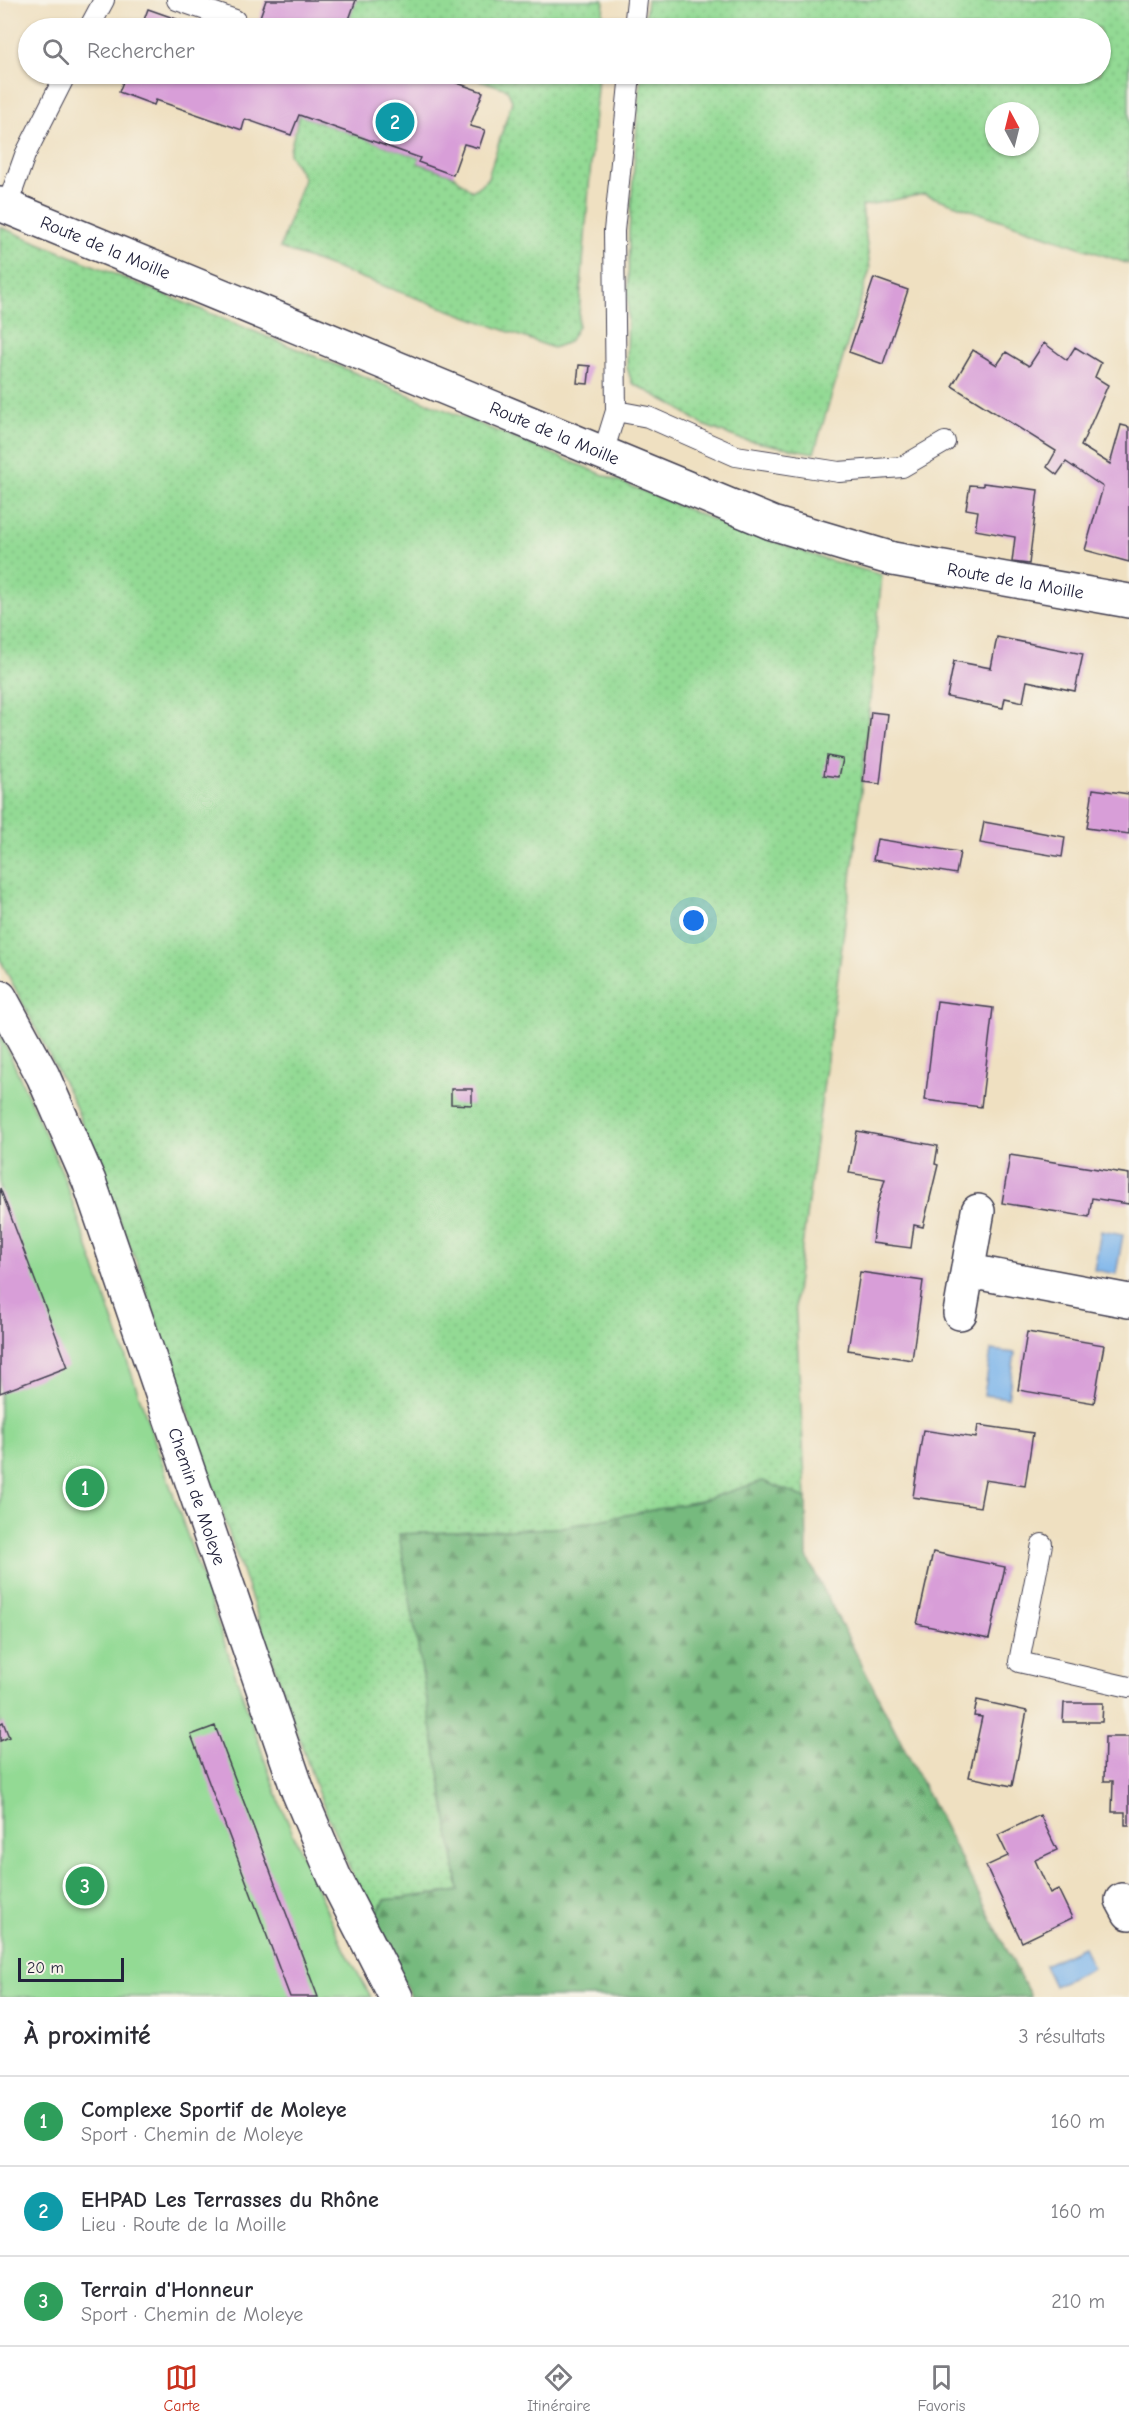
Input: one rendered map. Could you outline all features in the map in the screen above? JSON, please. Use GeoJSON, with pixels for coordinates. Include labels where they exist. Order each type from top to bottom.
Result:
{"type":"FeatureCollection","features":[{"type":"Feature","properties":{"kind":"street","name":"Route de la Moille"},"geometry":{"type":"LineString","coordinates":[[3,205],[772,523],[893,559],[1129,601]]}},
{"type":"Feature","properties":{"kind":"street","name":"Chemin de Moleye"},"geometry":{"type":"LineString","coordinates":[[0,997],[44,1076],[89,1181],[298,1791],[334,1876],[396,1997]]}},
{"type":"Feature","properties":{"kind":"street"},"geometry":{"type":"LineString","coordinates":[[960,1313],[978,1210]]}},
{"type":"Feature","properties":{"kind":"street"},"geometry":{"type":"LineString","coordinates":[[969,1271],[1129,1300]]}},
{"type":"Feature","properties":{"kind":"lane"},"geometry":{"type":"LineString","coordinates":[[94,18],[104,0]]}},
{"type":"Feature","properties":{"kind":"lane"},"geometry":{"type":"LineString","coordinates":[[177,0],[229,18]]}},
{"type":"Feature","properties":{"kind":"lane"},"geometry":{"type":"LineString","coordinates":[[635,18],[637,0]]}},
{"type":"Feature","properties":{"kind":"lane"},"geometry":{"type":"LineString","coordinates":[[3,205],[61,84]]}},
{"type":"Feature","properties":{"kind":"lane"},"geometry":{"type":"LineString","coordinates":[[603,453],[616,411],[614,231],[629,84]]}},
{"type":"Feature","properties":{"kind":"lane"},"geometry":{"type":"LineString","coordinates":[[616,411],[648,417],[736,456],[840,472],[902,466],[945,442]]}},
{"type":"Feature","properties":{"kind":"lane"},"geometry":{"type":"LineString","coordinates":[[1042,1544],[1019,1662],[1129,1686]]}},
{"type":"Feature","properties":{"kind":"green space"},"geometry":{"type":"Polygon","coordinates":[[[356,0],[604,0],[603,18],[350,18],[356,0]]]}},
{"type":"Feature","properties":{"kind":"green space"},"geometry":{"type":"Polygon","coordinates":[[[647,0],[1129,0],[1129,264],[924,194],[862,206],[870,269],[814,453],[740,439],[703,425],[675,406],[632,383],[627,367],[629,231],[640,84],[1111,84],[1111,18],[645,18],[647,0]]]}},
{"type":"Feature","properties":{"kind":"green space"},"geometry":{"type":"Polygon","coordinates":[[[492,84],[597,84],[578,326],[569,342],[553,348],[280,248],[304,178],[289,154],[299,115],[420,158],[418,163],[453,175],[472,191],[487,180],[512,101],[507,89],[492,84]]]}},
{"type":"Feature","properties":{"kind":"green space"},"geometry":{"type":"Polygon","coordinates":[[[0,227],[728,526],[828,560],[882,575],[857,833],[795,1300],[806,1498],[763,1481],[700,1501],[558,1528],[399,1534],[459,1891],[385,1900],[372,1921],[317,1790],[137,1264],[74,1103],[0,959],[0,227]]]}},
{"type":"Feature","properties":{"kind":"green space"},"geometry":{"type":"Polygon","coordinates":[[[0,1033],[62,1172],[280,1804],[341,1943],[371,1997],[0,1997],[0,1033]]]}},
{"type":"Feature","properties":{"kind":"green space"},"geometry":{"type":"Polygon","coordinates":[[[763,1481],[806,1498],[807,1557],[1031,1997],[411,1997],[372,1921],[385,1900],[459,1891],[399,1534],[558,1528],[700,1501],[763,1481]]]}},
{"type":"Feature","properties":{"kind":"water"},"geometry":{"type":"Polygon","coordinates":[[[1101,1231],[1123,1235],[1116,1274],[1094,1270],[1101,1231]]]}},
{"type":"Feature","properties":{"kind":"water"},"geometry":{"type":"Polygon","coordinates":[[[991,1350],[1015,1353],[1008,1398],[984,1395],[991,1350]]]}},
{"type":"Feature","properties":{"kind":"water"},"geometry":{"type":"Polygon","coordinates":[[[1083,1947],[1093,1968],[1054,1986],[1044,1965],[1083,1947]]]}},
{"type":"Feature","properties":{"kind":"building"},"geometry":{"type":"Polygon","coordinates":[[[266,0],[356,0],[350,18],[260,18],[266,0]]]}},
{"type":"Feature","properties":{"kind":"building"},"geometry":{"type":"Polygon","coordinates":[[[148,9],[174,18],[145,18],[148,9]]]}},
{"type":"Feature","properties":{"kind":"building"},"geometry":{"type":"Polygon","coordinates":[[[122,84],[460,84],[483,92],[470,126],[485,130],[479,148],[464,144],[453,175],[418,162],[420,158],[299,115],[291,135],[245,119],[242,130],[156,100],[154,105],[119,92],[122,84]]]}},
{"type":"Feature","properties":{"kind":"building"},"geometry":{"type":"Polygon","coordinates":[[[874,278],[908,290],[883,364],[849,352],[874,278]]]}},
{"type":"Feature","properties":{"kind":"building"},"geometry":{"type":"Polygon","coordinates":[[[1044,343],[1067,360],[1075,347],[1101,363],[1095,377],[1108,385],[1081,446],[1110,464],[1121,425],[1129,427],[1129,562],[1085,550],[1103,487],[1066,462],[1057,475],[1047,467],[1056,451],[952,386],[973,350],[997,365],[1006,352],[1029,366],[1044,343]]]}},
{"type":"Feature","properties":{"kind":"building"},"geometry":{"type":"Polygon","coordinates":[[[579,365],[590,366],[588,384],[577,383],[579,365]]]}},
{"type":"Feature","properties":{"kind":"building"},"geometry":{"type":"Polygon","coordinates":[[[983,483],[1038,490],[1029,564],[1012,562],[1015,537],[975,530],[978,511],[966,509],[970,485],[983,486],[983,483]]]}},
{"type":"Feature","properties":{"kind":"building"},"geometry":{"type":"Polygon","coordinates":[[[997,637],[1083,654],[1075,691],[1027,681],[1023,702],[1005,698],[1003,708],[947,697],[954,661],[991,668],[997,637]]]}},
{"type":"Feature","properties":{"kind":"building"},"geometry":{"type":"Polygon","coordinates":[[[871,712],[888,714],[880,784],[863,782],[871,712]]]}},
{"type":"Feature","properties":{"kind":"building"},"geometry":{"type":"Polygon","coordinates":[[[827,756],[843,759],[839,777],[824,775],[827,756]]]}},
{"type":"Feature","properties":{"kind":"building"},"geometry":{"type":"Polygon","coordinates":[[[1093,789],[1129,794],[1129,834],[1087,828],[1093,789]]]}},
{"type":"Feature","properties":{"kind":"building"},"geometry":{"type":"Polygon","coordinates":[[[984,822],[1065,837],[1062,857],[980,843],[984,822]]]}},
{"type":"Feature","properties":{"kind":"building"},"geometry":{"type":"Polygon","coordinates":[[[877,839],[960,852],[956,874],[873,860],[877,839]]]}},
{"type":"Feature","properties":{"kind":"building"},"geometry":{"type":"Polygon","coordinates":[[[937,1001],[993,1008],[981,1107],[925,1100],[937,1001]]]}},
{"type":"Feature","properties":{"kind":"building"},"geometry":{"type":"Polygon","coordinates":[[[451,1089],[472,1089],[472,1105],[451,1104],[451,1089]]]}},
{"type":"Feature","properties":{"kind":"building"},"geometry":{"type":"Polygon","coordinates":[[[857,1131],[938,1146],[935,1164],[938,1165],[923,1227],[914,1225],[911,1248],[872,1243],[877,1206],[885,1179],[849,1173],[857,1131]]]}},
{"type":"Feature","properties":{"kind":"building"},"geometry":{"type":"Polygon","coordinates":[[[1010,1155],[1129,1174],[1129,1204],[1092,1198],[1089,1217],[1002,1203],[1010,1155]]]}},
{"type":"Feature","properties":{"kind":"building"},"geometry":{"type":"Polygon","coordinates":[[[0,1188],[68,1367],[0,1393],[0,1188]]]}},
{"type":"Feature","properties":{"kind":"building"},"geometry":{"type":"Polygon","coordinates":[[[860,1272],[923,1281],[912,1360],[848,1350],[860,1272]]]}},
{"type":"Feature","properties":{"kind":"building"},"geometry":{"type":"Polygon","coordinates":[[[1027,1332],[1104,1345],[1094,1403],[1018,1390],[1027,1332]]]}},
{"type":"Feature","properties":{"kind":"building"},"geometry":{"type":"Polygon","coordinates":[[[978,1425],[1033,1433],[1025,1486],[985,1480],[980,1507],[913,1497],[923,1430],[976,1438],[978,1425]]]}},
{"type":"Feature","properties":{"kind":"building"},"geometry":{"type":"Polygon","coordinates":[[[933,1552],[1005,1567],[989,1639],[917,1624],[933,1552]]]}},
{"type":"Feature","properties":{"kind":"building"},"geometry":{"type":"Polygon","coordinates":[[[977,1700],[1027,1711],[1012,1786],[969,1777],[982,1717],[974,1716],[977,1700]]]}},
{"type":"Feature","properties":{"kind":"building"},"geometry":{"type":"Polygon","coordinates":[[[1064,1703],[1103,1703],[1102,1722],[1063,1722],[1064,1703]]]}},
{"type":"Feature","properties":{"kind":"building"},"geometry":{"type":"Polygon","coordinates":[[[3,1722],[9,1737],[0,1741],[0,1724],[3,1722]]]}},
{"type":"Feature","properties":{"kind":"building"},"geometry":{"type":"Polygon","coordinates":[[[215,1726],[318,1997],[290,1997],[191,1735],[215,1726]]]}},
{"type":"Feature","properties":{"kind":"building"},"geometry":{"type":"Polygon","coordinates":[[[1105,1737],[1129,1737],[1129,1825],[1125,1825],[1125,1812],[1112,1812],[1113,1781],[1104,1781],[1105,1737]]]}},
{"type":"Feature","properties":{"kind":"building"},"geometry":{"type":"Polygon","coordinates":[[[1040,1815],[1057,1850],[1035,1860],[1050,1893],[1058,1889],[1072,1918],[1022,1942],[986,1866],[1008,1856],[998,1835],[1040,1815]]]}},
{"type":"Feature","properties":{"kind":"place","name":"EHPAD Les Terrasses du Rhône"},"geometry":{"type":"Point","coordinates":[395,122]}},
{"type":"Feature","properties":{"kind":"place","name":"Complexe Sportif de Moleye"},"geometry":{"type":"Point","coordinates":[85,1488]}},
{"type":"Feature","properties":{"kind":"place","name":"Terrain d'Honneur"},"geometry":{"type":"Point","coordinates":[85,1886]}}]}
